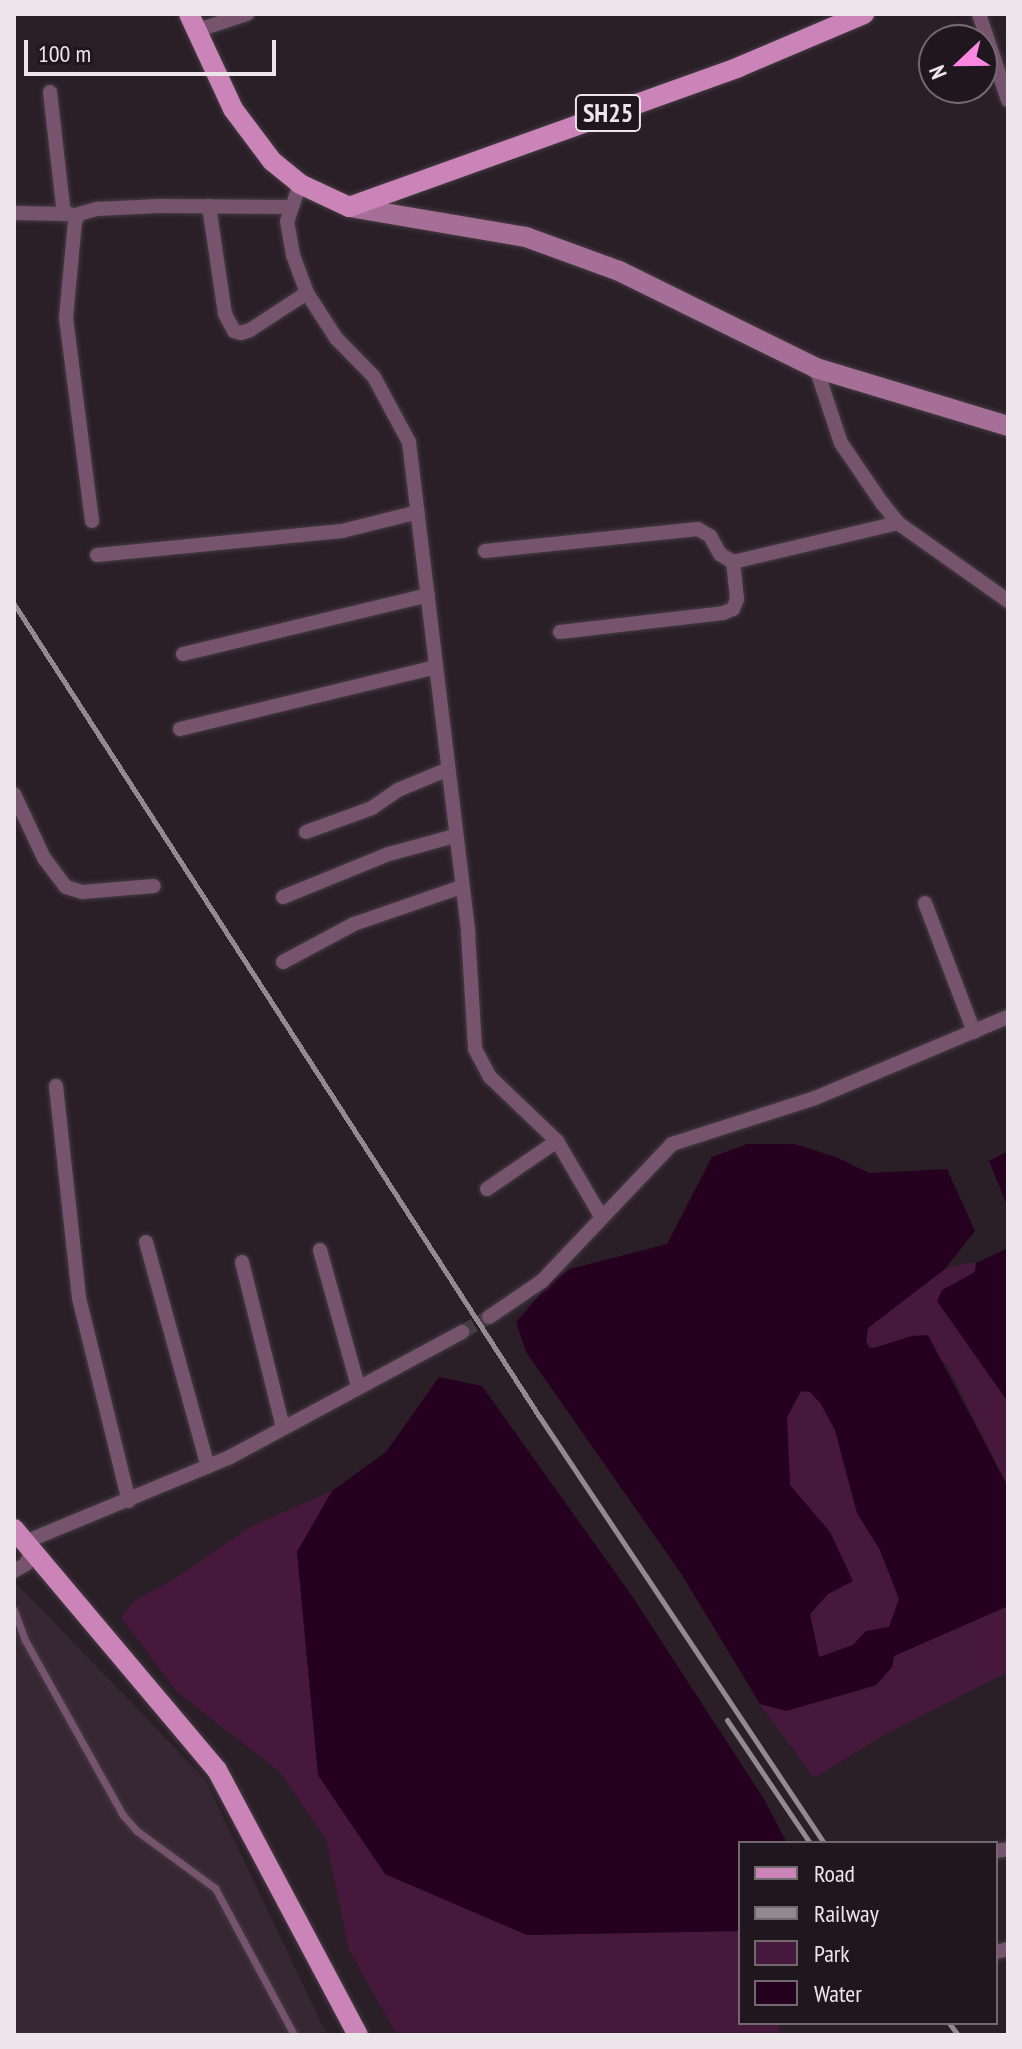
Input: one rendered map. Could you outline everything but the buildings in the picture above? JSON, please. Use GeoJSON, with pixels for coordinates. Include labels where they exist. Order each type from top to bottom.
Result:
{"type":"FeatureCollection","features":[{"type":"Feature","properties":{"kind":"main road","name":"SH25"},"geometry":{"type":"LineString","coordinates":[[349,207],[739,67],[864,14]]}},
{"type":"Feature","properties":{"kind":"main road"},"geometry":{"type":"LineString","coordinates":[[192,22],[233,109],[272,161],[300,184],[349,207],[526,237],[619,271],[816,368],[1008,426]]}},
{"type":"Feature","properties":{"kind":"main road"},"geometry":{"type":"LineString","coordinates":[[24,1541],[217,1770],[358,2035]]}},
{"type":"Feature","properties":{"kind":"street"},"geometry":{"type":"LineString","coordinates":[[192,22],[247,14]]}},
{"type":"Feature","properties":{"kind":"street"},"geometry":{"type":"LineString","coordinates":[[979,14],[1008,100]]}},
{"type":"Feature","properties":{"kind":"street"},"geometry":{"type":"LineString","coordinates":[[50,92],[71,214],[75,221],[66,318],[92,521]]}},
{"type":"Feature","properties":{"kind":"street"},"geometry":{"type":"LineString","coordinates":[[300,184],[289,207],[289,236],[307,293],[336,338],[374,377],[409,442],[472,970],[475,1049],[490,1077],[557,1141],[602,1218]]}},
{"type":"Feature","properties":{"kind":"street"},"geometry":{"type":"LineString","coordinates":[[14,213],[71,214],[97,209],[209,206],[289,207]]}},
{"type":"Feature","properties":{"kind":"street"},"geometry":{"type":"LineString","coordinates":[[209,206],[225,314],[234,331],[241,333],[250,330],[307,293]]}},
{"type":"Feature","properties":{"kind":"street"},"geometry":{"type":"LineString","coordinates":[[816,368],[841,443],[898,523],[1008,601]]}},
{"type":"Feature","properties":{"kind":"street"},"geometry":{"type":"LineString","coordinates":[[97,555],[342,531],[418,512]]}},
{"type":"Feature","properties":{"kind":"street"},"geometry":{"type":"LineString","coordinates":[[485,551],[698,529],[710,536],[720,554],[733,562],[898,523]]}},
{"type":"Feature","properties":{"kind":"street"},"geometry":{"type":"LineString","coordinates":[[560,632],[723,613],[733,609],[737,599],[733,562]]}},
{"type":"Feature","properties":{"kind":"street"},"geometry":{"type":"LineString","coordinates":[[183,654],[428,595]]}},
{"type":"Feature","properties":{"kind":"street"},"geometry":{"type":"LineString","coordinates":[[180,729],[436,667]]}},
{"type":"Feature","properties":{"kind":"street"},"geometry":{"type":"LineString","coordinates":[[306,832],[372,808],[398,790],[446,770]]}},
{"type":"Feature","properties":{"kind":"street"},"geometry":{"type":"LineString","coordinates":[[14,794],[44,858],[66,887],[82,892],[154,886]]}},
{"type":"Feature","properties":{"kind":"street"},"geometry":{"type":"LineString","coordinates":[[283,897],[389,854],[455,836]]}},
{"type":"Feature","properties":{"kind":"street"},"geometry":{"type":"LineString","coordinates":[[283,962],[354,924],[461,887]]}},
{"type":"Feature","properties":{"kind":"street"},"geometry":{"type":"LineString","coordinates":[[925,903],[974,1032]]}},
{"type":"Feature","properties":{"kind":"street"},"geometry":{"type":"LineString","coordinates":[[489,1317],[542,1281],[672,1144],[815,1098],[1008,1017]]}},
{"type":"Feature","properties":{"kind":"street"},"geometry":{"type":"LineString","coordinates":[[56,1086],[79,1298],[129,1501]]}},
{"type":"Feature","properties":{"kind":"street"},"geometry":{"type":"LineString","coordinates":[[487,1189],[557,1141]]}},
{"type":"Feature","properties":{"kind":"street"},"geometry":{"type":"LineString","coordinates":[[146,1242],[208,1467]]}},
{"type":"Feature","properties":{"kind":"street"},"geometry":{"type":"LineString","coordinates":[[320,1250],[358,1386]]}},
{"type":"Feature","properties":{"kind":"street"},"geometry":{"type":"LineString","coordinates":[[242,1262],[283,1428]]}},
{"type":"Feature","properties":{"kind":"street"},"geometry":{"type":"LineString","coordinates":[[14,1571],[26,1564],[24,1541],[208,1467],[462,1332]]}},
{"type":"Feature","properties":{"kind":"lane"},"geometry":{"type":"LineString","coordinates":[[14,1610],[25,1640],[123,1815],[137,1831],[215,1888],[294,2035]]}},
{"type":"Feature","properties":{"kind":"shaded area"},"geometry":{"type":"Polygon","coordinates":[[[14,1581],[205,1779],[327,2035],[14,2035],[14,1581]]]}},
{"type":"Feature","properties":{"kind":"green space"},"geometry":{"type":"Polygon","coordinates":[[[976,1263],[975,1272],[937,1301],[1008,1402],[1008,1487],[947,1365],[912,1336],[874,1348],[866,1344],[868,1328],[886,1313],[945,1269],[976,1263]]]}},
{"type":"Feature","properties":{"kind":"green space"},"geometry":{"type":"Polygon","coordinates":[[[801,1391],[810,1392],[821,1404],[835,1430],[857,1513],[880,1550],[899,1599],[889,1627],[866,1631],[853,1645],[819,1657],[810,1614],[828,1594],[809,1509],[790,1485],[787,1457],[787,1417],[801,1391]]]}},
{"type":"Feature","properties":{"kind":"green space"},"geometry":{"type":"Polygon","coordinates":[[[332,1491],[297,1552],[318,1775],[385,1874],[527,1935],[738,1931],[738,2025],[778,2025],[780,2035],[397,2035],[349,1950],[326,1839],[279,1771],[177,1692],[121,1617],[136,1600],[175,1579],[248,1528],[332,1491]]]}},
{"type":"Feature","properties":{"kind":"green space"},"geometry":{"type":"Polygon","coordinates":[[[1008,1606],[1008,1672],[882,1736],[814,1778],[760,1704],[786,1711],[876,1686],[892,1667],[894,1656],[1008,1606]]]}},
{"type":"Feature","properties":{"kind":"water"},"geometry":{"type":"Polygon","coordinates":[[[747,1144],[794,1144],[836,1157],[869,1173],[947,1169],[975,1231],[945,1269],[868,1328],[866,1340],[869,1348],[874,1348],[912,1336],[928,1335],[1008,1487],[1008,1606],[894,1656],[892,1667],[876,1685],[786,1711],[760,1704],[682,1575],[526,1352],[516,1322],[552,1281],[570,1269],[667,1244],[712,1157],[747,1144]],[[801,1391],[787,1417],[790,1485],[830,1532],[853,1581],[828,1594],[810,1614],[819,1657],[853,1645],[866,1631],[889,1627],[899,1599],[880,1550],[857,1513],[835,1430],[821,1404],[810,1392],[801,1391]]]}},
{"type":"Feature","properties":{"kind":"water"},"geometry":{"type":"Polygon","coordinates":[[[1008,1151],[1008,1208],[989,1161],[1008,1151]]]}},
{"type":"Feature","properties":{"kind":"water"},"geometry":{"type":"Polygon","coordinates":[[[1008,1248],[1008,1402],[937,1301],[942,1290],[975,1272],[976,1263],[1008,1248]]]}},
{"type":"Feature","properties":{"kind":"water"},"geometry":{"type":"Polygon","coordinates":[[[439,1377],[482,1386],[632,1596],[764,1799],[786,1841],[738,1841],[738,1931],[527,1935],[385,1874],[318,1775],[297,1552],[332,1491],[386,1452],[439,1377]]]}},
{"type":"Feature","properties":{"kind":"tunnel"},"geometry":{"type":"LineString","coordinates":[[462,1332],[489,1317]]}},
{"type":"Feature","properties":{"kind":"railway"},"geometry":{"type":"LineString","coordinates":[[14,604],[539,1416],[823,1841]]}},
{"type":"Feature","properties":{"kind":"railway"},"geometry":{"type":"LineString","coordinates":[[727,1720],[809,1841]]}},
{"type":"Feature","properties":{"kind":"railway"},"geometry":{"type":"LineString","coordinates":[[950,2025],[958,2035]]}}]}
